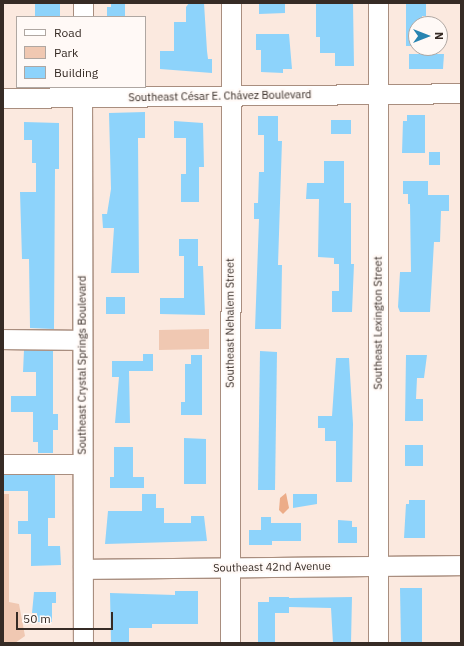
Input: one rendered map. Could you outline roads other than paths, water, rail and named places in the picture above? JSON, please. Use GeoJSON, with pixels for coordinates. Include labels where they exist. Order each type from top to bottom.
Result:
{"type":"FeatureCollection","features":[{"type":"Feature","properties":{"kind":"street"},"geometry":{"type":"LineString","coordinates":[[83,3],[83,16]]}},
{"type":"Feature","properties":{"kind":"street","name":"Southeast Nehalem Street"},"geometry":{"type":"LineString","coordinates":[[230,643],[231,3]]}},
{"type":"Feature","properties":{"kind":"street","name":"Southeast Lexington Street"},"geometry":{"type":"LineString","coordinates":[[378,3],[378,643]]}},
{"type":"Feature","properties":{"kind":"street","name":"Southeast César E. Chávez Boulevard"},"geometry":{"type":"LineString","coordinates":[[3,98],[82,92],[230,95],[461,93]]}},
{"type":"Feature","properties":{"kind":"street","name":"Southeast Crystal Springs Boulevard"},"geometry":{"type":"LineString","coordinates":[[82,92],[83,643]]}},
{"type":"Feature","properties":{"kind":"street"},"geometry":{"type":"LineString","coordinates":[[3,339],[82,340]]}},
{"type":"Feature","properties":{"kind":"street"},"geometry":{"type":"LineString","coordinates":[[3,464],[82,464]]}},
{"type":"Feature","properties":{"kind":"street","name":"Southeast 42nd Avenue"},"geometry":{"type":"LineString","coordinates":[[83,569],[461,565]]}}]}
